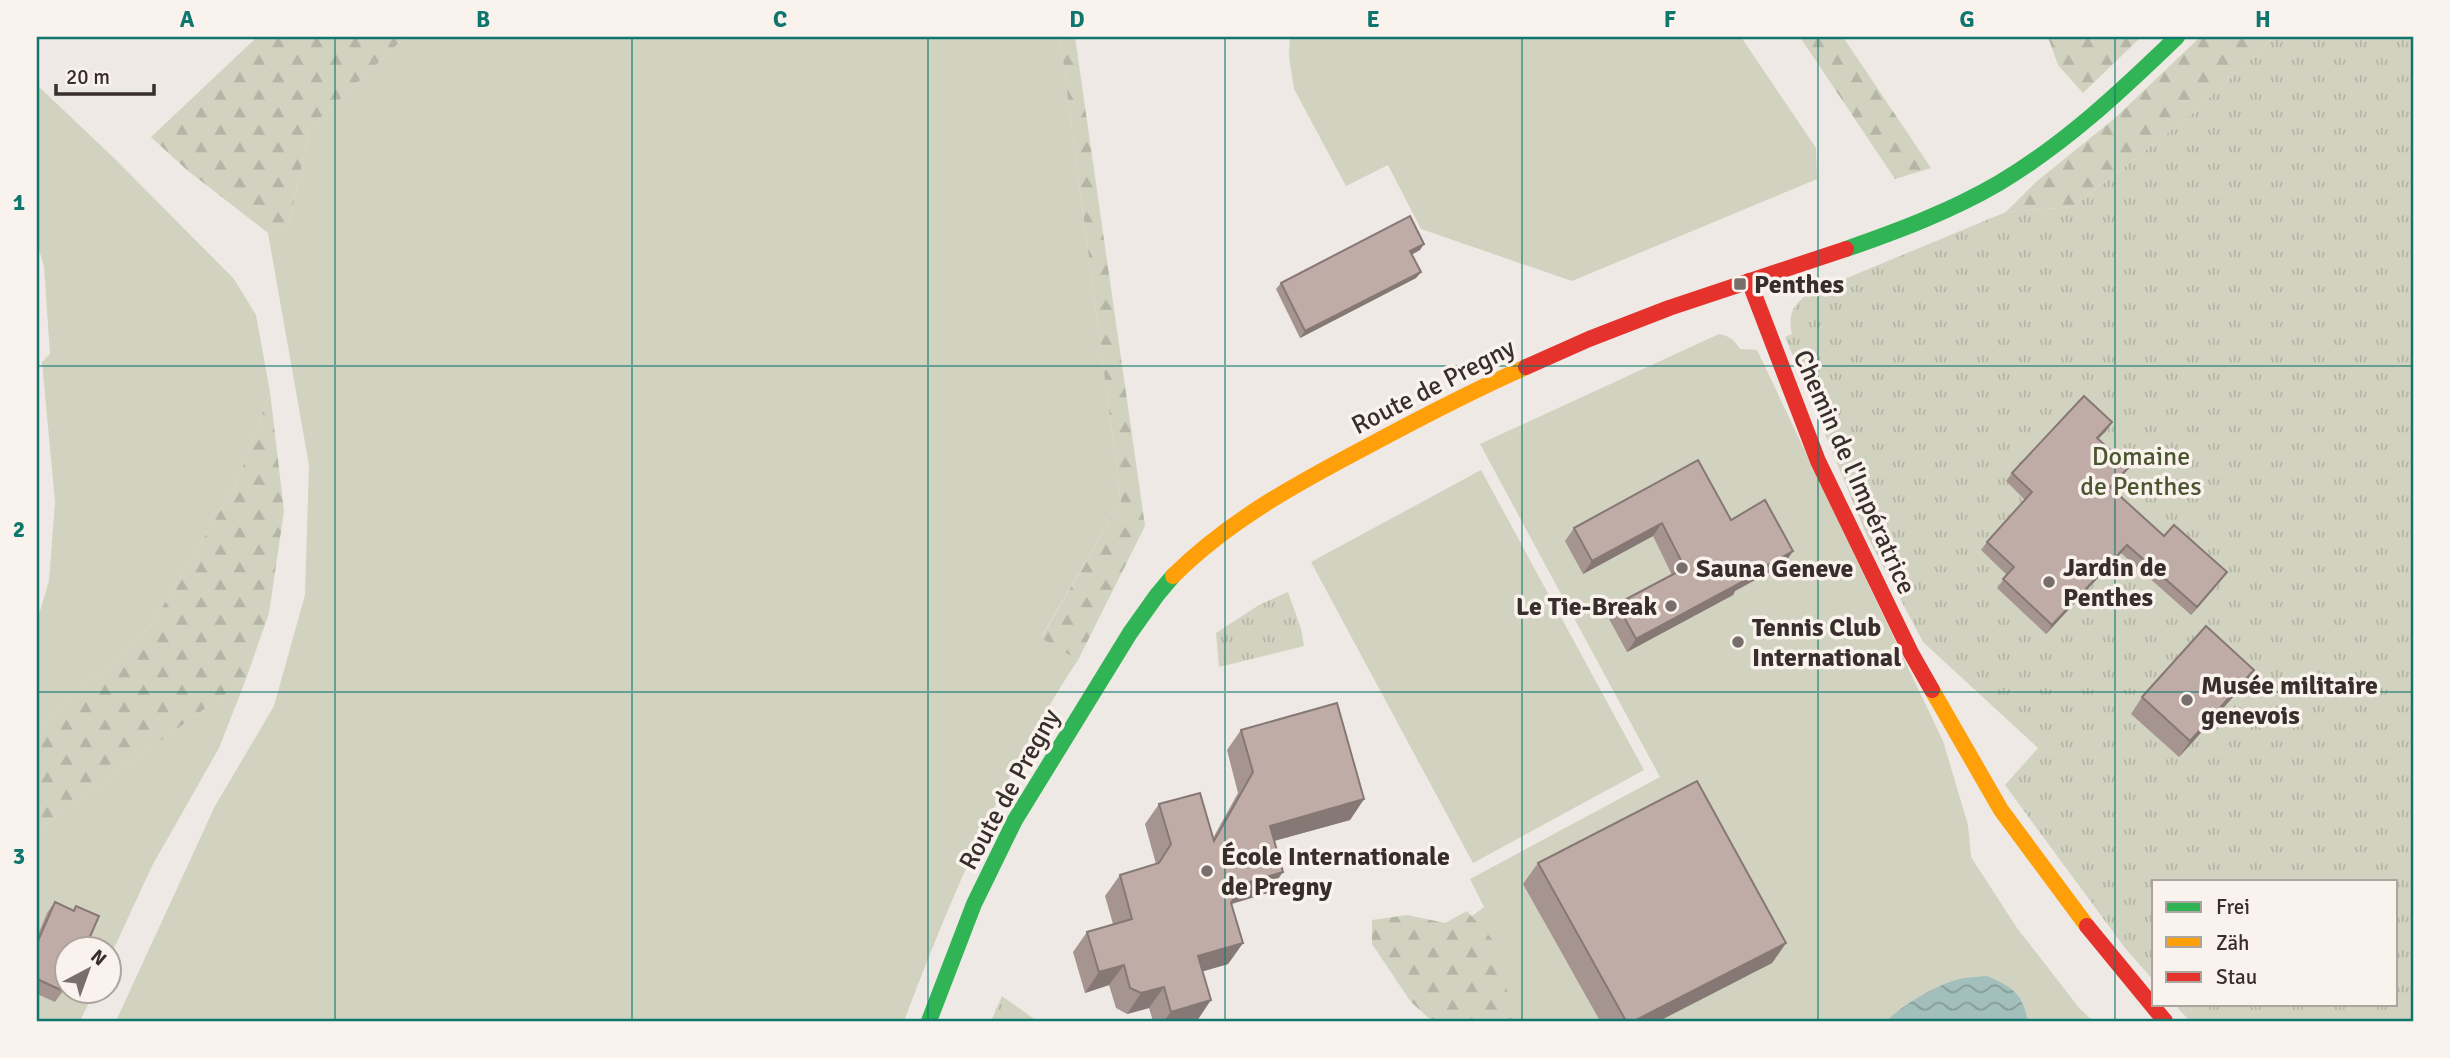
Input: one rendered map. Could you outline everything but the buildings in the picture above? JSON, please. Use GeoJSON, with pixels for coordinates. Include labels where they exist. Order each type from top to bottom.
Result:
{"type":"FeatureCollection","features":[{"type":"Feature","properties":{"kind":"street","name":"Route de Pregny"},"geometry":{"type":"LineString","coordinates":[[929,1021],[962,932],[991,867],[1042,772],[1141,617],[1167,583],[1224,529],[1282,492],[1498,380],[1609,330],[1880,237],[1984,191],[2059,142],[2118,94],[2177,37]]}},
{"type":"Feature","properties":{"kind":"street","name":"Chemin de l'Impératrice"},"geometry":{"type":"LineString","coordinates":[[1749,281],[1818,461],[1911,653],[2001,810],[2104,949],[2152,1006]]}},
{"type":"Feature","properties":{"kind":"street","name":"Chemin de l'Impératrice"},"geometry":{"type":"LineString","coordinates":[[2152,1006],[2165,1021]]}},
{"type":"Feature","properties":{"kind":"green space"},"geometry":{"type":"Polygon","coordinates":[[[257,37],[405,37],[310,128],[289,224],[268,233],[187,170],[151,137],[257,37]]]}},
{"type":"Feature","properties":{"kind":"green space"},"geometry":{"type":"Polygon","coordinates":[[[405,37],[1060,37],[1121,502],[1041,637],[1078,660],[1051,702],[1003,790],[960,882],[904,1021],[116,1021],[215,806],[274,706],[305,595],[309,465],[268,233],[289,224],[310,128],[405,37]]]}},
{"type":"Feature","properties":{"kind":"green space"},"geometry":{"type":"Polygon","coordinates":[[[1060,37],[1075,37],[1145,526],[1078,660],[1041,638],[1121,502],[1060,37]]]}},
{"type":"Feature","properties":{"kind":"green space"},"geometry":{"type":"Polygon","coordinates":[[[1290,37],[1741,37],[1816,148],[1817,179],[1572,281],[1421,229],[1388,165],[1346,186],[1294,89],[1289,56],[1290,37]]]}},
{"type":"Feature","properties":{"kind":"green space"},"geometry":{"type":"Polygon","coordinates":[[[1800,37],[1843,37],[1931,168],[1895,179],[1800,37]]]}},
{"type":"Feature","properties":{"kind":"green space"},"geometry":{"type":"Polygon","coordinates":[[[2048,37],[2141,37],[2083,93],[2058,65],[2048,37]]]}},
{"type":"Feature","properties":{"kind":"green space"},"geometry":{"type":"Polygon","coordinates":[[[2200,37],[2274,37],[2192,114],[2073,207],[2006,212],[2036,182],[2115,118],[2200,37]]]}},
{"type":"Feature","properties":{"kind":"green space","name":"Domaine de Penthes"},"geometry":{"type":"Polygon","coordinates":[[[2274,37],[2413,37],[2413,1021],[2190,1021],[2176,1006],[2398,1006],[2398,880],[2152,880],[2152,979],[2125,948],[2005,785],[2038,748],[1923,642],[1867,536],[1785,337],[1792,334],[1792,312],[1806,295],[2006,212],[2073,207],[2192,114],[2274,37]]]}},
{"type":"Feature","properties":{"kind":"green space"},"geometry":{"type":"Polygon","coordinates":[[[37,85],[234,279],[256,315],[270,392],[237,483],[152,624],[37,731],[37,621],[49,581],[55,502],[42,362],[50,354],[44,266],[37,243],[37,85]]]}},
{"type":"Feature","properties":{"kind":"green space","name":"Tennis Club International"},"geometry":{"type":"Polygon","coordinates":[[[1719,334],[1732,339],[1740,349],[1757,350],[1943,741],[1968,825],[1971,857],[2017,928],[2080,1009],[2093,1021],[1484,1021],[1438,942],[1484,907],[1470,879],[1660,777],[1480,444],[1719,334]]]}},
{"type":"Feature","properties":{"kind":"green space"},"geometry":{"type":"Polygon","coordinates":[[[270,392],[284,511],[269,613],[246,679],[37,830],[37,731],[152,624],[237,483],[270,392]]]}},
{"type":"Feature","properties":{"kind":"green space"},"geometry":{"type":"Polygon","coordinates":[[[1481,470],[1644,770],[1473,863],[1311,562],[1481,470]]]}},
{"type":"Feature","properties":{"kind":"green space"},"geometry":{"type":"Polygon","coordinates":[[[1288,592],[1304,646],[1219,667],[1216,633],[1259,605],[1288,592]]]}},
{"type":"Feature","properties":{"kind":"green space"},"geometry":{"type":"Polygon","coordinates":[[[246,679],[219,748],[152,866],[120,936],[52,936],[52,1006],[87,1006],[80,1021],[37,1021],[37,830],[246,679]]]}},
{"type":"Feature","properties":{"kind":"green space"},"geometry":{"type":"Polygon","coordinates":[[[1467,911],[1492,939],[1504,971],[1511,1017],[1514,1021],[1432,1021],[1411,1002],[1372,944],[1372,920],[1407,915],[1445,923],[1467,911]]]}},
{"type":"Feature","properties":{"kind":"green space"},"geometry":{"type":"Polygon","coordinates":[[[1002,996],[1037,1021],[991,1021],[1002,996]]]}},
{"type":"Feature","properties":{"kind":"water"},"geometry":{"type":"Polygon","coordinates":[[[1987,976],[2015,992],[2023,1004],[2028,1021],[1887,1021],[1920,996],[1941,986],[1959,979],[1987,976]]]}},
{"type":"Feature","properties":{"kind":"traffic: fast"},"geometry":{"type":"LineString","coordinates":[[1846,249],[1943,211],[1981,193],[2024,167],[2092,115],[2177,37]]}},
{"type":"Feature","properties":{"kind":"traffic: fast"},"geometry":{"type":"LineString","coordinates":[[929,1021],[974,904],[1015,820],[1130,633],[1173,576]]}},
{"type":"Feature","properties":{"kind":"traffic: slow"},"geometry":{"type":"LineString","coordinates":[[1173,576],[1217,537],[1290,489],[1427,415],[1526,367]]}},
{"type":"Feature","properties":{"kind":"traffic: slow"},"geometry":{"type":"LineString","coordinates":[[1932,690],[2001,810],[2087,926]]}},
{"type":"Feature","properties":{"kind":"traffic: jam"},"geometry":{"type":"LineString","coordinates":[[1526,367],[1669,308],[1846,249]]}},
{"type":"Feature","properties":{"kind":"traffic: jam"},"geometry":{"type":"LineString","coordinates":[[1749,281],[1818,461],[1911,653],[1932,690]]}},
{"type":"Feature","properties":{"kind":"traffic: jam"},"geometry":{"type":"LineString","coordinates":[[2087,926],[2152,1005]]}},
{"type":"Feature","properties":{"kind":"traffic: jam"},"geometry":{"type":"LineString","coordinates":[[2153,1006],[2165,1021]]}},
{"type":"Feature","properties":{"kind":"place","name":"Penthes"},"geometry":{"type":"Point","coordinates":[1740,284]}},
{"type":"Feature","properties":{"kind":"place","name":"Sauna Geneve"},"geometry":{"type":"Point","coordinates":[1682,568]}},
{"type":"Feature","properties":{"kind":"place","name":"Jardin de Penthes"},"geometry":{"type":"Point","coordinates":[2049,582]}},
{"type":"Feature","properties":{"kind":"place","name":"Le Tie-Break"},"geometry":{"type":"Point","coordinates":[1671,606]}},
{"type":"Feature","properties":{"kind":"place","name":"Tennis Club International"},"geometry":{"type":"Point","coordinates":[1738,642]}},
{"type":"Feature","properties":{"kind":"place","name":"Musée militaire genevois"},"geometry":{"type":"Point","coordinates":[2187,700]}},
{"type":"Feature","properties":{"kind":"place","name":"École Internationale de Pregny"},"geometry":{"type":"Point","coordinates":[1207,871]}}]}
